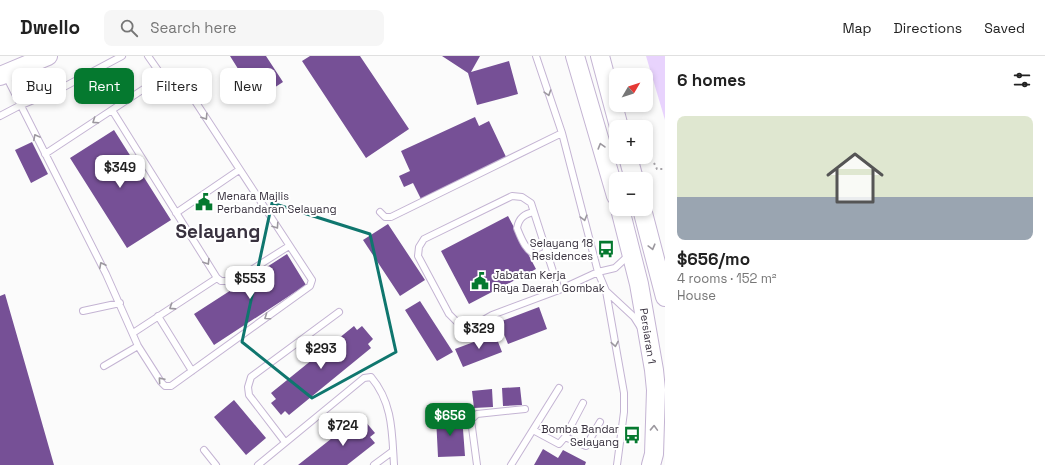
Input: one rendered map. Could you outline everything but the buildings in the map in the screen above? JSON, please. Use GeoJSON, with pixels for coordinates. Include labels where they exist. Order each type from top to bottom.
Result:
{"type":"FeatureCollection","features":[{"type":"Feature","properties":{"kind":"main road"},"geometry":{"type":"LineString","coordinates":[[2,76],[48,56]]}},
{"type":"Feature","properties":{"kind":"main road"},"geometry":{"type":"LineString","coordinates":[[575,56],[609,172]]}},
{"type":"Feature","properties":{"kind":"main road"},"geometry":{"type":"LineString","coordinates":[[600,56],[618,120]]}},
{"type":"Feature","properties":{"kind":"main road","name":"Persiaran 1"},"geometry":{"type":"LineString","coordinates":[[622,216],[639,284],[650,342],[656,390],[654,454],[651,465]]}},
{"type":"Feature","properties":{"kind":"main road"},"geometry":{"type":"LineString","coordinates":[[644,216],[665,297]]}},
{"type":"Feature","properties":{"kind":"main road"},"geometry":{"type":"LineString","coordinates":[[639,284],[657,327],[665,371]]}},
{"type":"Feature","properties":{"kind":"lane"},"geometry":{"type":"LineString","coordinates":[[0,116],[19,106],[60,89],[122,56]]}},
{"type":"Feature","properties":{"kind":"lane"},"geometry":{"type":"LineString","coordinates":[[148,56],[156,68]]}},
{"type":"Feature","properties":{"kind":"lane"},"geometry":{"type":"LineString","coordinates":[[536,56],[562,133],[598,272],[606,291],[624,394],[624,412],[617,465]]}},
{"type":"Feature","properties":{"kind":"lane"},"geometry":{"type":"LineString","coordinates":[[2,76],[45,154],[120,303],[138,346],[165,386],[171,386],[310,286],[312,280],[197,104]]}},
{"type":"Feature","properties":{"kind":"lane"},"geometry":{"type":"LineString","coordinates":[[45,154],[142,90]]}},
{"type":"Feature","properties":{"kind":"lane"},"geometry":{"type":"LineString","coordinates":[[112,110],[217,278],[221,281],[234,281],[289,246]]}},
{"type":"Feature","properties":{"kind":"lane"},"geometry":{"type":"LineString","coordinates":[[380,212],[385,217],[391,217],[562,133]]}},
{"type":"Feature","properties":{"kind":"lane"},"geometry":{"type":"LineString","coordinates":[[176,213],[239,170]]}},
{"type":"Feature","properties":{"kind":"lane"},"geometry":{"type":"LineString","coordinates":[[559,290],[532,203],[522,197],[512,196],[424,239],[419,247],[418,256],[449,314],[458,323],[471,327],[492,315],[559,290],[598,272],[615,268],[624,262],[631,253]]}},
{"type":"Feature","properties":{"kind":"lane"},"geometry":{"type":"LineString","coordinates":[[534,212],[526,214],[521,218],[517,228],[523,243],[534,255],[538,256],[548,251]]}},
{"type":"Feature","properties":{"kind":"lane"},"geometry":{"type":"LineString","coordinates":[[133,333],[217,278]]}},
{"type":"Feature","properties":{"kind":"lane"},"geometry":{"type":"LineString","coordinates":[[606,291],[634,317],[650,342]]}},
{"type":"Feature","properties":{"kind":"lane"},"geometry":{"type":"LineString","coordinates":[[83,311],[120,303]]}},
{"type":"Feature","properties":{"kind":"lane"},"geometry":{"type":"LineString","coordinates":[[285,442],[249,396],[248,387],[251,377],[339,312]]}},
{"type":"Feature","properties":{"kind":"lane"},"geometry":{"type":"LineString","coordinates":[[158,316],[192,371]]}},
{"type":"Feature","properties":{"kind":"lane"},"geometry":{"type":"LineString","coordinates":[[104,366],[138,346]]}},
{"type":"Feature","properties":{"kind":"lane"},"geometry":{"type":"LineString","coordinates":[[258,465],[364,378],[371,377],[376,382],[391,415],[394,465]]}},
{"type":"Feature","properties":{"kind":"lane"},"geometry":{"type":"LineString","coordinates":[[511,465],[558,388]]}},
{"type":"Feature","properties":{"kind":"lane"},"geometry":{"type":"LineString","coordinates":[[533,430],[556,443],[561,442],[583,403]]}},
{"type":"Feature","properties":{"kind":"lane"},"geometry":{"type":"LineString","coordinates":[[477,465],[471,420],[473,416],[477,414],[525,409]]}},
{"type":"Feature","properties":{"kind":"lane"},"geometry":{"type":"LineString","coordinates":[[565,437],[586,446],[600,422]]}},
{"type":"Feature","properties":{"kind":"lane"},"geometry":{"type":"LineString","coordinates":[[204,450],[216,465]]}},
{"type":"Feature","properties":{"kind":"lane"},"geometry":{"type":"LineString","coordinates":[[374,465],[393,451]]}},
{"type":"Feature","properties":{"kind":"path"},"geometry":{"type":"LineString","coordinates":[[654,163],[657,169],[665,169]]}},
{"type":"Feature","properties":{"kind":"highlighted area"},"geometry":{"type":"Polygon","coordinates":[[[272,203],[370,234],[396,352],[312,398],[242,342],[272,203]]]}},
{"type":"Feature","properties":{"kind":"shaded area"},"geometry":{"type":"Polygon","coordinates":[[[646,56],[665,56],[665,120],[653,80],[653,68],[650,68],[646,56]]]}},
{"type":"Feature","properties":{"kind":"place","name":"Menara Majlis Perbandaran Selayang"},"geometry":{"type":"Point","coordinates":[204,202]}},
{"type":"Feature","properties":{"kind":"place","name":"Selayang 18 Residences"},"geometry":{"type":"Point","coordinates":[606,249]}},
{"type":"Feature","properties":{"kind":"place","name":"Jabatan Kerja Raya Daerah Gombak"},"geometry":{"type":"Point","coordinates":[480,281]}},
{"type":"Feature","properties":{"kind":"place","name":"Bomba Bandar Selayang"},"geometry":{"type":"Point","coordinates":[632,435]}},
{"type":"Feature","properties":{"kind":"district","name":"Selayang"},"geometry":{"type":"Point","coordinates":[218,231]}}]}
